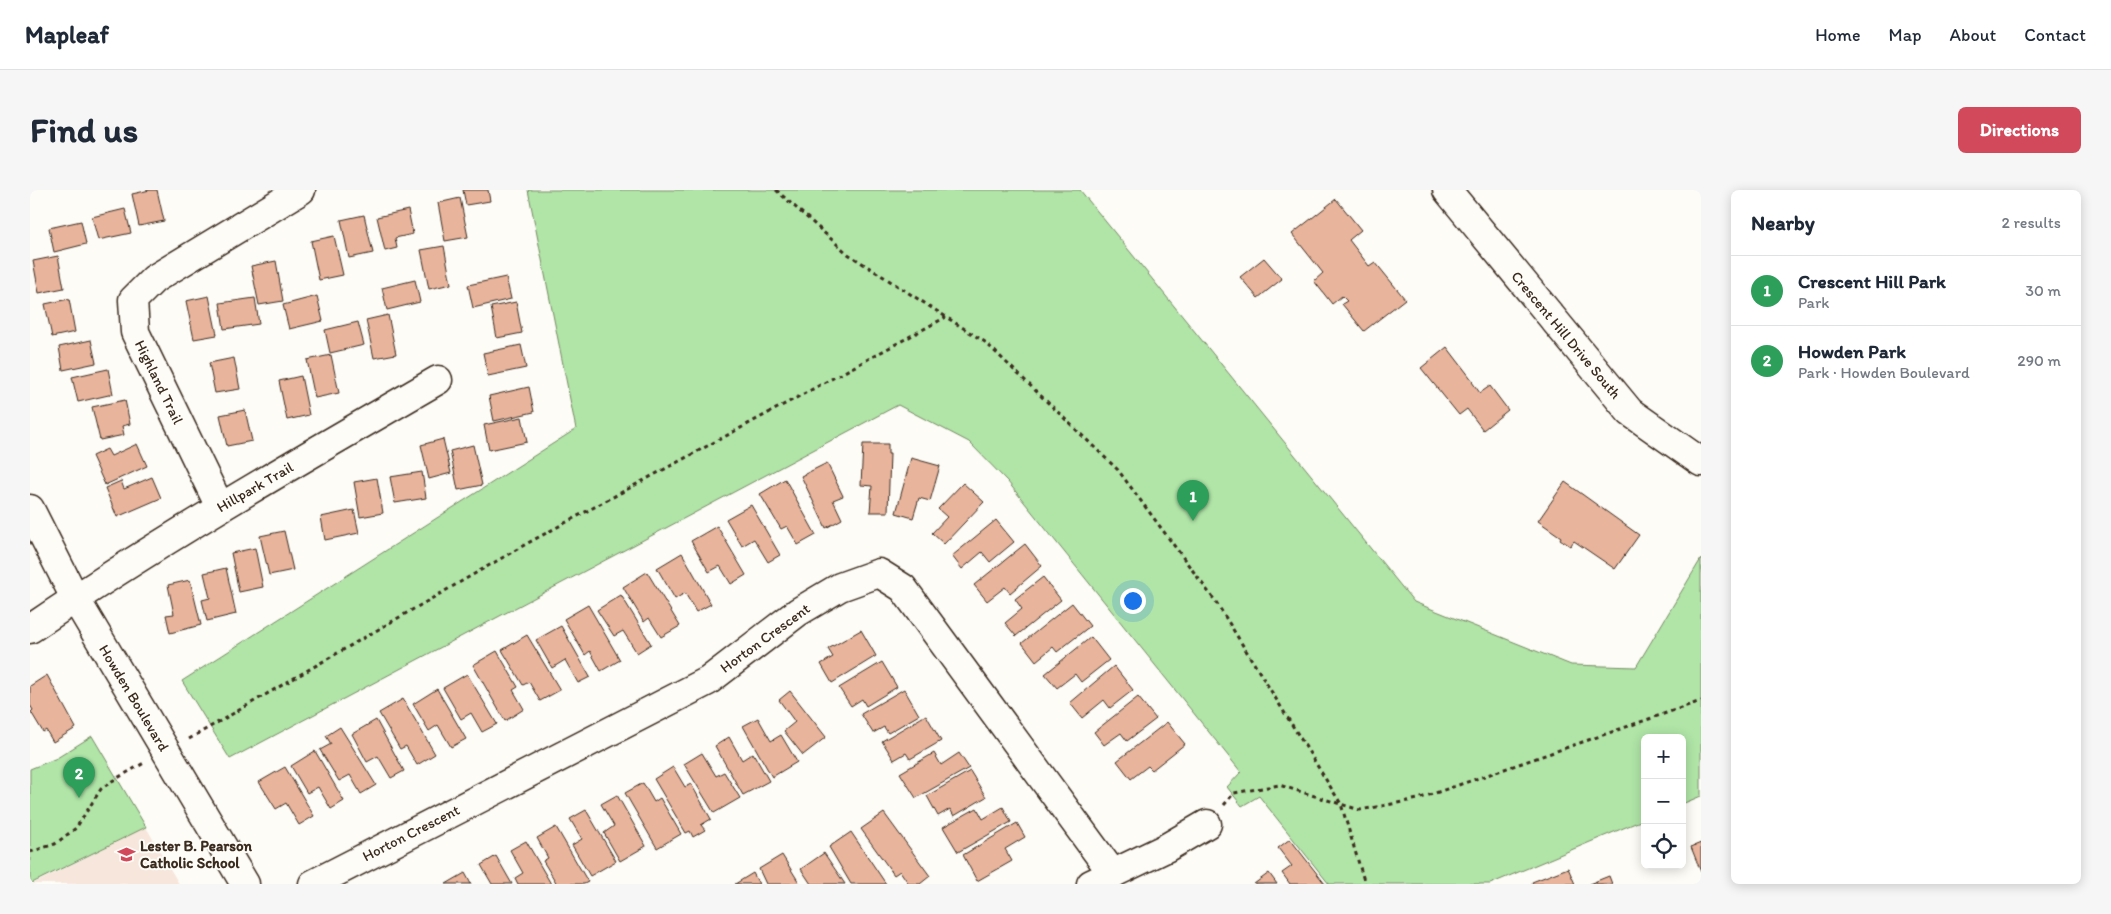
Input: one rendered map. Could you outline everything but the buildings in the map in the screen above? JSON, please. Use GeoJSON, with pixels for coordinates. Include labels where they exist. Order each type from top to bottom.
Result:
{"type":"FeatureCollection","features":[{"type":"Feature","properties":{"kind":"street","name":"Highland Trail"},"geometry":{"type":"LineString","coordinates":[[220,507],[135,332],[133,300],[154,279],[301,190]]}},
{"type":"Feature","properties":{"kind":"street","name":"Crescent Hill Drive South"},"geometry":{"type":"LineString","coordinates":[[1447,190],[1630,412],[1701,462]]}},
{"type":"Feature","properties":{"kind":"street","name":"Hillpark Trail"},"geometry":{"type":"LineString","coordinates":[[30,628],[126,564],[438,380]]}},
{"type":"Feature","properties":{"kind":"street","name":"Howden Boulevard"},"geometry":{"type":"LineString","coordinates":[[30,509],[76,598],[246,884]]}},
{"type":"Feature","properties":{"kind":"street","name":"Horton Crescent"},"geometry":{"type":"LineString","coordinates":[[313,884],[708,680],[798,612],[840,587],[879,573],[903,588],[1102,879],[1207,824]]}},
{"type":"Feature","properties":{"kind":"path"},"geometry":{"type":"LineString","coordinates":[[776,190],[848,254],[985,342],[1118,470],[1216,602],[1341,804],[1365,884]]}},
{"type":"Feature","properties":{"kind":"path"},"geometry":{"type":"LineString","coordinates":[[30,852],[55,844],[76,828],[101,789],[112,781],[229,717],[526,544],[946,317]]}},
{"type":"Feature","properties":{"kind":"path"},"geometry":{"type":"LineString","coordinates":[[1207,824],[1234,793],[1279,785],[1360,810],[1418,798],[1701,701]]}},
{"type":"Feature","properties":{"kind":"shaded area","name":"Lester B. Pearson Catholic School"},"geometry":{"type":"Polygon","coordinates":[[[146,827],[179,884],[33,884],[146,827]]]}},
{"type":"Feature","properties":{"kind":"green space"},"geometry":{"type":"Polygon","coordinates":[[[528,190],[1080,190],[1414,602],[1571,665],[1636,667],[1701,559],[1701,796],[1686,802],[1686,734],[1641,734],[1641,821],[1490,884],[1329,884],[1259,796],[1242,806],[1227,787],[1241,772],[1008,482],[969,442],[898,405],[230,759],[182,681],[576,429],[528,190]]]}},
{"type":"Feature","properties":{"kind":"green space"},"geometry":{"type":"Polygon","coordinates":[[[92,736],[146,827],[30,884],[30,769],[57,758],[92,736]]]}},
{"type":"Feature","properties":{"kind":"place","name":"Crescent Hill Park"},"geometry":{"type":"Point","coordinates":[1193,521]}},
{"type":"Feature","properties":{"kind":"place","name":"Howden Park"},"geometry":{"type":"Point","coordinates":[79,798]}},
{"type":"Feature","properties":{"kind":"place","name":"Lester B. Pearson Catholic School"},"geometry":{"type":"Point","coordinates":[126,855]}}]}
